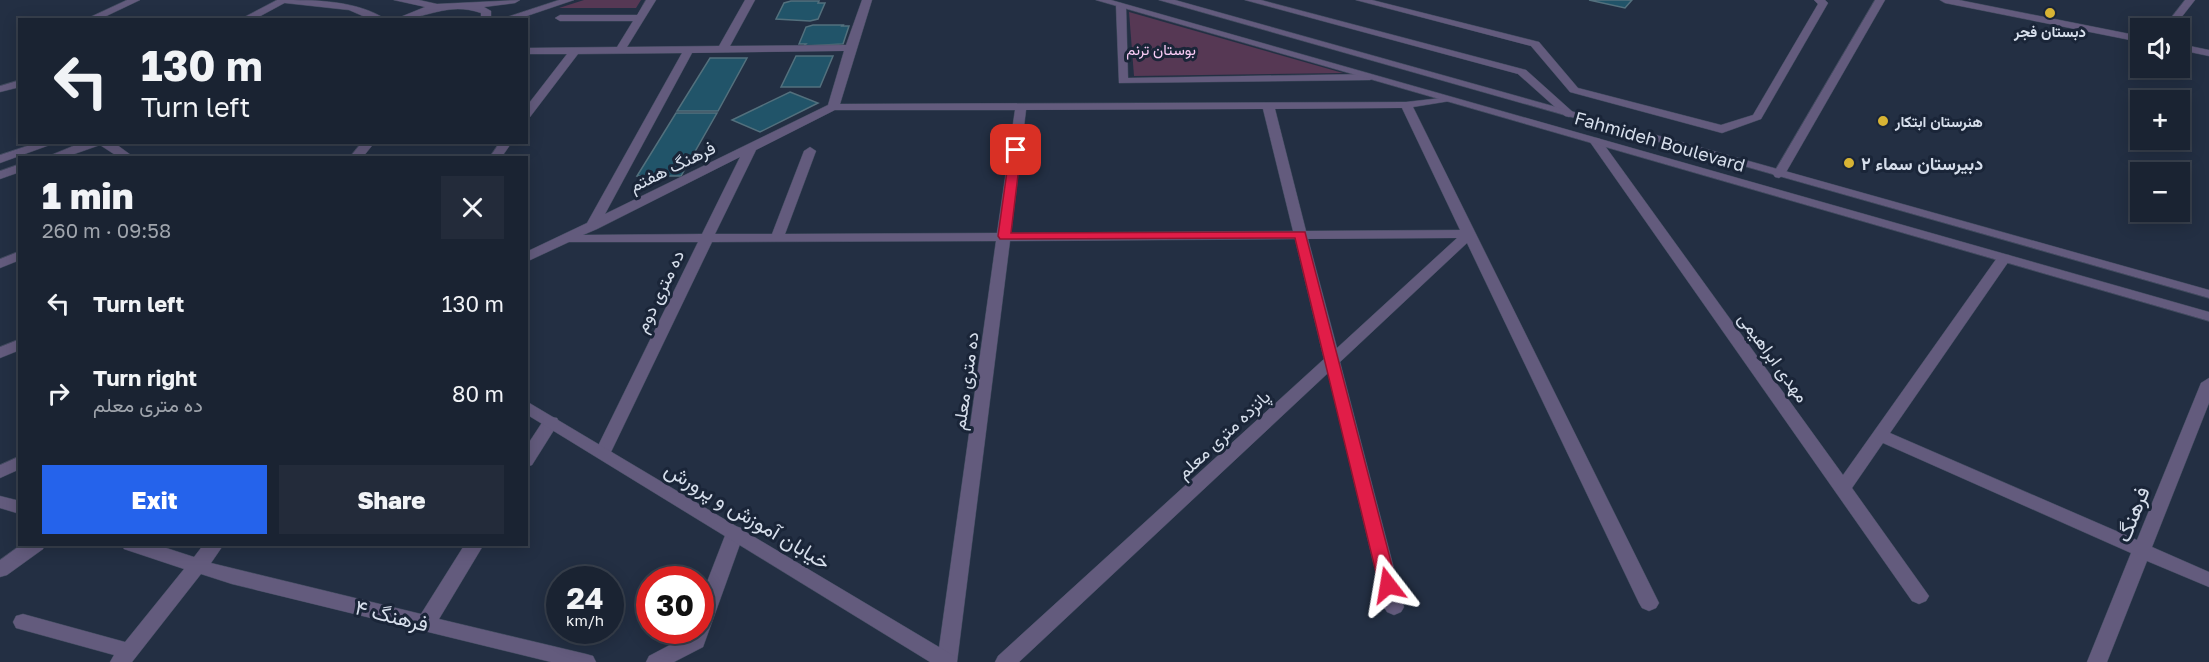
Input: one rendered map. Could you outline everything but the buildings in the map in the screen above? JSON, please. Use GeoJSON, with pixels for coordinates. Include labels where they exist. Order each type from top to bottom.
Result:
{"type":"FeatureCollection","features":[{"type":"Feature","properties":{"kind":"street"},"geometry":{"type":"LineString","coordinates":[[94,18],[135,0]]}},
{"type":"Feature","properties":{"kind":"street"},"geometry":{"type":"LineString","coordinates":[[248,18],[285,0],[351,7],[377,18]]}},
{"type":"Feature","properties":{"kind":"street"},"geometry":{"type":"LineString","coordinates":[[399,0],[414,0],[442,6]]}},
{"type":"Feature","properties":{"kind":"street"},"geometry":{"type":"LineString","coordinates":[[402,18],[418,11],[442,6],[473,6],[515,0]]}},
{"type":"Feature","properties":{"kind":"street"},"geometry":{"type":"LineString","coordinates":[[509,18],[569,0]]}},
{"type":"Feature","properties":{"kind":"street"},"geometry":{"type":"LineString","coordinates":[[620,50],[651,0]]}},
{"type":"Feature","properties":{"kind":"street"},"geometry":{"type":"LineString","coordinates":[[723,49],[750,0]]}},
{"type":"Feature","properties":{"kind":"street"},"geometry":{"type":"LineString","coordinates":[[867,0],[833,107],[1406,105],[1446,99]]}},
{"type":"Feature","properties":{"kind":"street","name":"Fahmideh Boulevard"},"geometry":{"type":"LineString","coordinates":[[1101,0],[2209,317]]}},
{"type":"Feature","properties":{"kind":"street","name":"Fahmideh Boulevard"},"geometry":{"type":"LineString","coordinates":[[1164,0],[2209,294]]}},
{"type":"Feature","properties":{"kind":"street"},"geometry":{"type":"LineString","coordinates":[[1250,0],[1522,72],[1569,114]]}},
{"type":"Feature","properties":{"kind":"street"},"geometry":{"type":"LineString","coordinates":[[1360,0],[1535,45],[1574,90],[1722,129],[1758,117],[1823,3],[1819,0]]}},
{"type":"Feature","properties":{"kind":"street"},"geometry":{"type":"LineString","coordinates":[[1779,174],[1880,0]]}},
{"type":"Feature","properties":{"kind":"street"},"geometry":{"type":"LineString","coordinates":[[1945,0],[2130,37]]}},
{"type":"Feature","properties":{"kind":"street"},"geometry":{"type":"LineString","coordinates":[[2001,11],[2012,0]]}},
{"type":"Feature","properties":{"kind":"street"},"geometry":{"type":"LineString","coordinates":[[2176,18],[2190,0]]}},
{"type":"Feature","properties":{"kind":"street"},"geometry":{"type":"LineString","coordinates":[[336,5],[348,10],[356,18]]}},
{"type":"Feature","properties":{"kind":"street"},"geometry":{"type":"LineString","coordinates":[[473,6],[486,11],[486,18]]}},
{"type":"Feature","properties":{"kind":"street"},"geometry":{"type":"LineString","coordinates":[[1121,6],[1123,81],[1370,77]]}},
{"type":"Feature","properties":{"kind":"street"},"geometry":{"type":"LineString","coordinates":[[560,18],[640,18]]}},
{"type":"Feature","properties":{"kind":"street"},"geometry":{"type":"LineString","coordinates":[[528,51],[850,48]]}},
{"type":"Feature","properties":{"kind":"street"},"geometry":{"type":"LineString","coordinates":[[2190,49],[2209,53]]}},
{"type":"Feature","properties":{"kind":"street"},"geometry":{"type":"LineString","coordinates":[[528,112],[575,50]]}},
{"type":"Feature","properties":{"kind":"street"},"geometry":{"type":"LineString","coordinates":[[592,226],[688,50]]}},
{"type":"Feature","properties":{"kind":"street"},"geometry":{"type":"LineString","coordinates":[[0,89],[18,84]]}},
{"type":"Feature","properties":{"kind":"street"},"geometry":{"type":"LineString","coordinates":[[1268,105],[1394,607]]}},
{"type":"Feature","properties":{"kind":"street"},"geometry":{"type":"LineString","coordinates":[[1406,105],[1648,603]]}},
{"type":"Feature","properties":{"kind":"street","name":"ده متری معلم"},"geometry":{"type":"LineString","coordinates":[[947,662],[1022,106]]}},
{"type":"Feature","properties":{"kind":"street","name":"فرهنگ هفتم"},"geometry":{"type":"LineString","coordinates":[[528,257],[833,107]]}},
{"type":"Feature","properties":{"kind":"street","name":"مهدی ابراهیمی"},"geometry":{"type":"LineString","coordinates":[[1596,142],[1919,596]]}},
{"type":"Feature","properties":{"kind":"street"},"geometry":{"type":"LineString","coordinates":[[0,159],[46,144]]}},
{"type":"Feature","properties":{"kind":"street"},"geometry":{"type":"LineString","coordinates":[[56,156],[90,144]]}},
{"type":"Feature","properties":{"kind":"street"},"geometry":{"type":"LineString","coordinates":[[108,144],[126,156]]}},
{"type":"Feature","properties":{"kind":"street"},"geometry":{"type":"LineString","coordinates":[[357,156],[367,144]]}},
{"type":"Feature","properties":{"kind":"street","name":"ده متری دوم"},"geometry":{"type":"LineString","coordinates":[[603,452],[751,147]]}},
{"type":"Feature","properties":{"kind":"street"},"geometry":{"type":"LineString","coordinates":[[777,238],[810,151]]}},
{"type":"Feature","properties":{"kind":"street"},"geometry":{"type":"LineString","coordinates":[[0,175],[18,169]]}},
{"type":"Feature","properties":{"kind":"street"},"geometry":{"type":"LineString","coordinates":[[566,239],[1469,234]]}},
{"type":"Feature","properties":{"kind":"street","name":"پانزده متری معلم"},"geometry":{"type":"LineString","coordinates":[[1005,662],[1469,234]]}},
{"type":"Feature","properties":{"kind":"street"},"geometry":{"type":"LineString","coordinates":[[0,264],[18,256]]}},
{"type":"Feature","properties":{"kind":"street"},"geometry":{"type":"LineString","coordinates":[[1843,488],[2004,258]]}},
{"type":"Feature","properties":{"kind":"street"},"geometry":{"type":"LineString","coordinates":[[0,353],[18,345]]}},
{"type":"Feature","properties":{"kind":"street","name":"فرهنگ"},"geometry":{"type":"LineString","coordinates":[[2097,662],[2209,383]]}},
{"type":"Feature","properties":{"kind":"street","name":"خیابان آموزش و پرورش"},"geometry":{"type":"LineString","coordinates":[[528,407],[947,662]]}},
{"type":"Feature","properties":{"kind":"street"},"geometry":{"type":"LineString","coordinates":[[528,458],[551,422]]}},
{"type":"Feature","properties":{"kind":"street"},"geometry":{"type":"LineString","coordinates":[[1881,435],[2209,580]]}},
{"type":"Feature","properties":{"kind":"street"},"geometry":{"type":"LineString","coordinates":[[0,472],[18,463]]}},
{"type":"Feature","properties":{"kind":"street"},"geometry":{"type":"LineString","coordinates":[[0,502],[18,507]]}},
{"type":"Feature","properties":{"kind":"street"},"geometry":{"type":"LineString","coordinates":[[714,590],[735,533]]}},
{"type":"Feature","properties":{"kind":"street"},"geometry":{"type":"LineString","coordinates":[[0,570],[33,546]]}},
{"type":"Feature","properties":{"kind":"street","name":"فرهنگ ۴"},"geometry":{"type":"LineString","coordinates":[[137,546],[198,566],[586,662]]}},
{"type":"Feature","properties":{"kind":"street"},"geometry":{"type":"LineString","coordinates":[[23,622],[125,657],[213,546]]}},
{"type":"Feature","properties":{"kind":"street"},"geometry":{"type":"LineString","coordinates":[[426,623],[474,546]]}},
{"type":"Feature","properties":{"kind":"street"},"geometry":{"type":"LineString","coordinates":[[656,662],[690,644]]}},
{"type":"Feature","properties":{"kind":"green space"},"geometry":{"type":"Polygon","coordinates":[[[584,0],[641,0],[636,8],[559,8],[584,0]]]}},
{"type":"Feature","properties":{"kind":"green space","name":"بوستان ترنم"},"geometry":{"type":"Polygon","coordinates":[[[1129,12],[1343,73],[1134,76],[1129,12]]]}},
{"type":"Feature","properties":{"kind":"place","name":"دبستان فجر"},"geometry":{"type":"Point","coordinates":[2050,13]}},
{"type":"Feature","properties":{"kind":"place","name":"هنرستان ابتکار"},"geometry":{"type":"Point","coordinates":[1883,121]}},
{"type":"Feature","properties":{"kind":"place","name":"دبیرستان سماء ٢"},"geometry":{"type":"Point","coordinates":[1849,163]}},
{"type":"Feature","properties":{"kind":"route"},"geometry":{"type":"LineString","coordinates":[[1016,150],[1004,236],[1300,235],[1388,585]]}}]}
